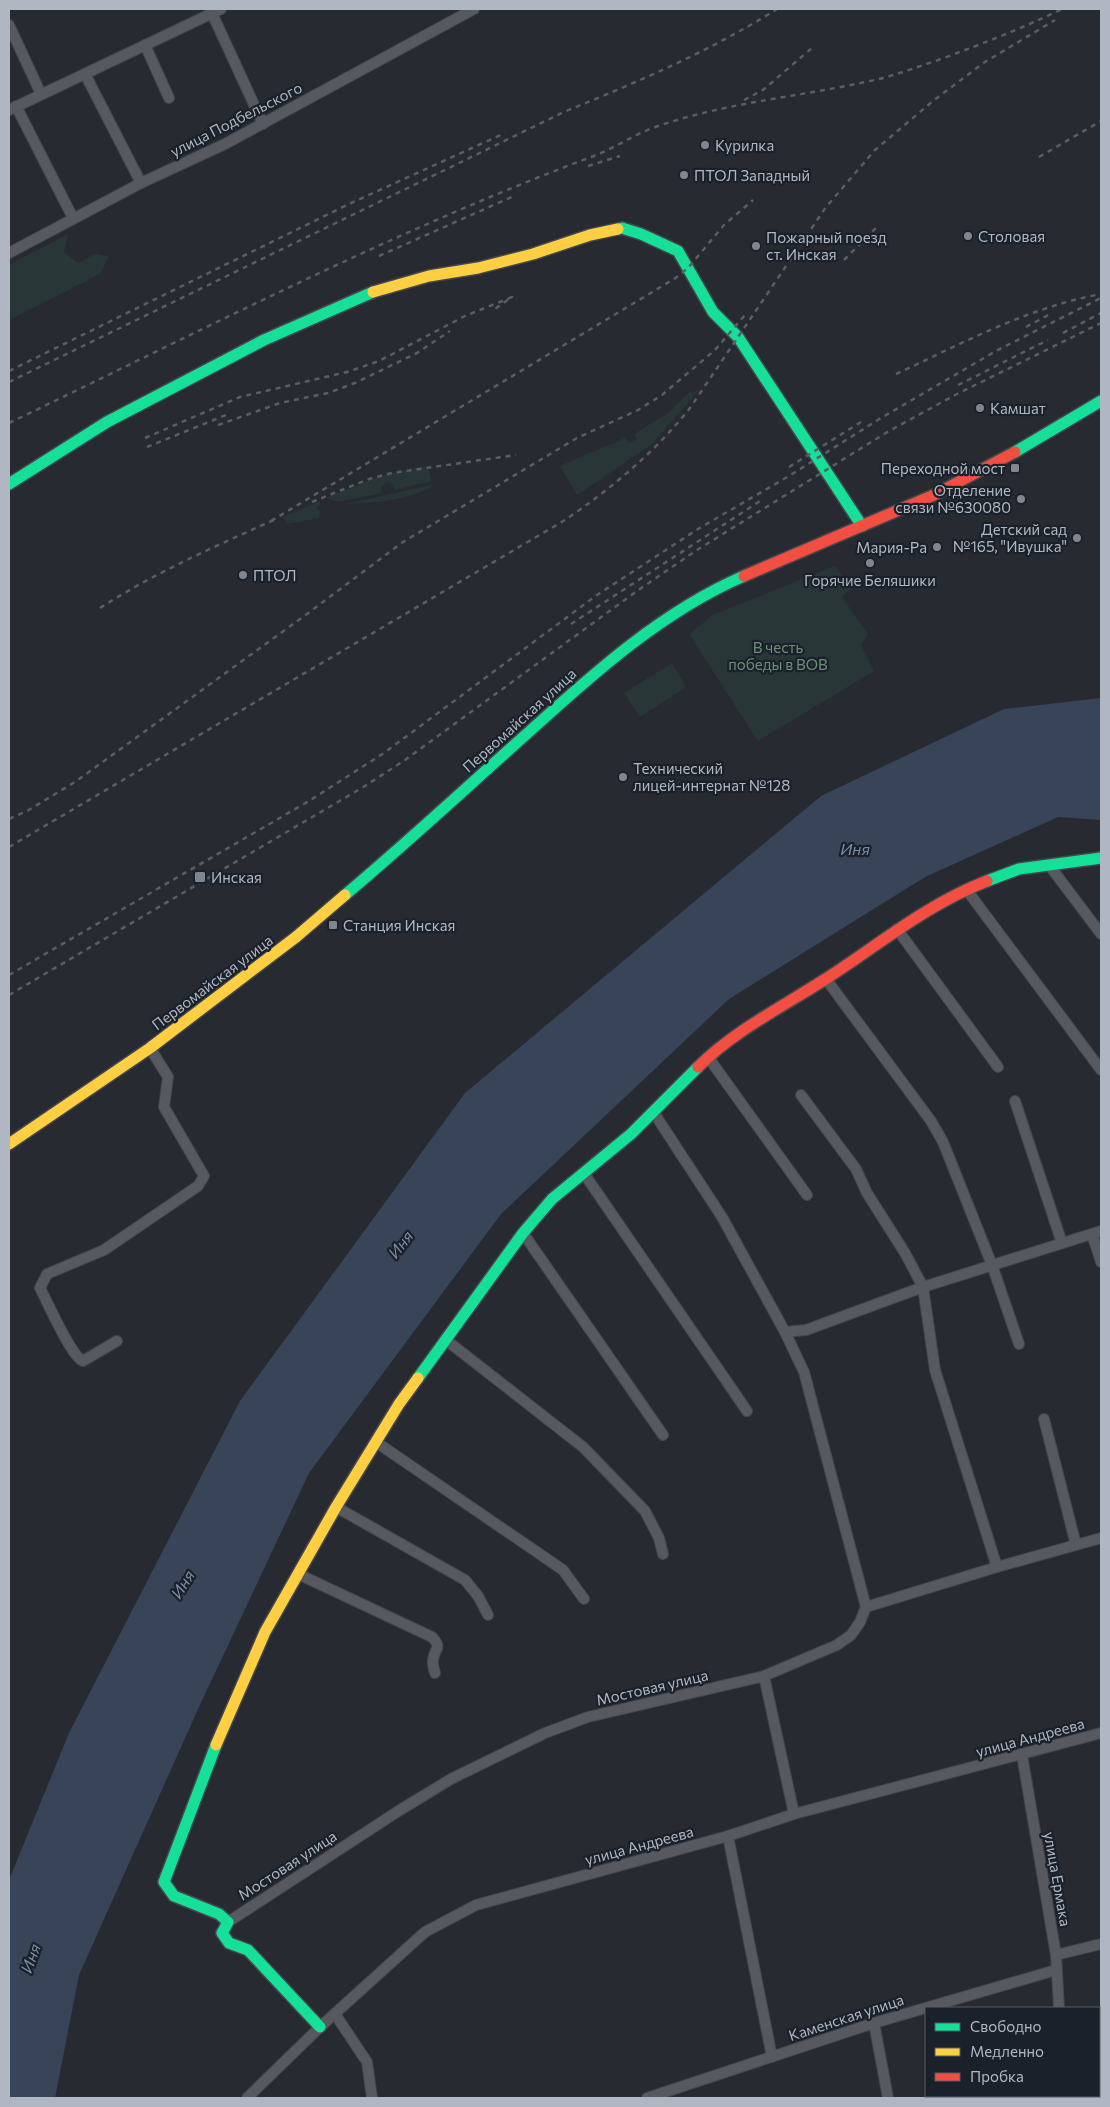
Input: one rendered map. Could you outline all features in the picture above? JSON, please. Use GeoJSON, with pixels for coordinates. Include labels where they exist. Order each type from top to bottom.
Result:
{"type":"FeatureCollection","features":[{"type":"Feature","properties":{"kind":"street","name":"улица Подбельского"},"geometry":{"type":"LineString","coordinates":[[9,253],[141,183],[263,124],[474,9]]}},
{"type":"Feature","properties":{"kind":"street"},"geometry":{"type":"LineString","coordinates":[[73,218],[12,108],[214,10],[263,124]]}},
{"type":"Feature","properties":{"kind":"street"},"geometry":{"type":"LineString","coordinates":[[9,25],[41,94]]}},
{"type":"Feature","properties":{"kind":"street"},"geometry":{"type":"LineString","coordinates":[[145,45],[169,98]]}},
{"type":"Feature","properties":{"kind":"street"},"geometry":{"type":"LineString","coordinates":[[85,74],[141,183]]}},
{"type":"Feature","properties":{"kind":"street"},"geometry":{"type":"LineString","coordinates":[[9,484],[107,422],[264,340],[370,293],[429,276],[488,266],[533,254],[590,235],[622,228],[678,251],[713,312],[747,350],[862,526]]}},
{"type":"Feature","properties":{"kind":"street","name":"Первомайская улица"},"geometry":{"type":"LineString","coordinates":[[9,1144],[150,1048],[302,931],[367,877],[590,676],[667,619],[716,588],[953,486],[1101,401]]}},
{"type":"Feature","properties":{"kind":"street"},"geometry":{"type":"LineString","coordinates":[[320,2027],[248,1950],[229,1943],[222,1933],[228,1922],[218,1914],[174,1896],[164,1882],[207,1766],[265,1632],[336,1507],[399,1404],[523,1233],[552,1200],[585,1175],[654,1112],[708,1057],[735,1037],[826,979],[896,929],[966,889],[1019,870],[1090,858],[1101,858]]}},
{"type":"Feature","properties":{"kind":"street"},"geometry":{"type":"LineString","coordinates":[[1048,865],[1101,934]]}},
{"type":"Feature","properties":{"kind":"street"},"geometry":{"type":"LineString","coordinates":[[966,889],[1101,1070]]}},
{"type":"Feature","properties":{"kind":"street"},"geometry":{"type":"LineString","coordinates":[[896,929],[998,1067]]}},
{"type":"Feature","properties":{"kind":"street"},"geometry":{"type":"LineString","coordinates":[[826,979],[931,1121],[943,1142],[992,1265],[1019,1344]]}},
{"type":"Feature","properties":{"kind":"street"},"geometry":{"type":"LineString","coordinates":[[117,1341],[83,1361],[80,1360],[71,1348],[40,1288],[47,1274],[110,1246],[198,1186],[204,1176],[164,1108],[168,1077],[150,1048]]}},
{"type":"Feature","properties":{"kind":"street"},"geometry":{"type":"LineString","coordinates":[[708,1057],[807,1195]]}},
{"type":"Feature","properties":{"kind":"street"},"geometry":{"type":"LineString","coordinates":[[801,1095],[856,1169],[866,1193],[905,1253],[923,1287],[935,1370],[997,1567]]}},
{"type":"Feature","properties":{"kind":"street"},"geometry":{"type":"LineString","coordinates":[[1015,1101],[1062,1243]]}},
{"type":"Feature","properties":{"kind":"street"},"geometry":{"type":"LineString","coordinates":[[654,1112],[722,1216],[785,1332],[804,1372],[866,1607],[1101,1538]]}},
{"type":"Feature","properties":{"kind":"street"},"geometry":{"type":"LineString","coordinates":[[585,1175],[747,1411]]}},
{"type":"Feature","properties":{"kind":"street"},"geometry":{"type":"LineString","coordinates":[[785,1332],[806,1330],[923,1287],[1096,1232],[1101,1262]]}},
{"type":"Feature","properties":{"kind":"street"},"geometry":{"type":"LineString","coordinates":[[523,1233],[663,1435]]}},
{"type":"Feature","properties":{"kind":"street"},"geometry":{"type":"LineString","coordinates":[[446,1340],[583,1448],[645,1511],[664,1554]]}},
{"type":"Feature","properties":{"kind":"street"},"geometry":{"type":"LineString","coordinates":[[1044,1419],[1076,1545]]}},
{"type":"Feature","properties":{"kind":"street"},"geometry":{"type":"LineString","coordinates":[[376,1442],[563,1570],[584,1599]]}},
{"type":"Feature","properties":{"kind":"street"},"geometry":{"type":"LineString","coordinates":[[336,1507],[465,1580],[478,1596],[488,1615]]}},
{"type":"Feature","properties":{"kind":"street"},"geometry":{"type":"LineString","coordinates":[[298,1574],[432,1637],[437,1643],[438,1649],[432,1662],[435,1673]]}},
{"type":"Feature","properties":{"kind":"street","name":"Мостовая улица"},"geometry":{"type":"LineString","coordinates":[[228,1922],[400,1810],[452,1779],[546,1733],[588,1718],[764,1676],[838,1645],[851,1635],[860,1622],[866,1607]]}},
{"type":"Feature","properties":{"kind":"street"},"geometry":{"type":"LineString","coordinates":[[764,1676],[794,1814]]}},
{"type":"Feature","properties":{"kind":"street","name":"улица Андреева"},"geometry":{"type":"LineString","coordinates":[[247,2098],[320,2027],[425,1932],[476,1905],[728,1836],[794,1814],[1101,1733]]}},
{"type":"Feature","properties":{"kind":"street","name":"улица Ермака"},"geometry":{"type":"LineString","coordinates":[[1022,1755],[1056,1955],[1059,2007]]}},
{"type":"Feature","properties":{"kind":"street"},"geometry":{"type":"LineString","coordinates":[[728,1836],[772,2057]]}},
{"type":"Feature","properties":{"kind":"street"},"geometry":{"type":"LineString","coordinates":[[1056,1955],[1101,1944]]}},
{"type":"Feature","properties":{"kind":"street","name":"Каменская улица"},"geometry":{"type":"LineString","coordinates":[[929,2007],[1056,1970]]}},
{"type":"Feature","properties":{"kind":"street","name":"Каменская улица"},"geometry":{"type":"LineString","coordinates":[[647,2098],[874,2023],[925,2008]]}},
{"type":"Feature","properties":{"kind":"street"},"geometry":{"type":"LineString","coordinates":[[335,2014],[367,2062],[372,2098]]}},
{"type":"Feature","properties":{"kind":"street"},"geometry":{"type":"LineString","coordinates":[[874,2023],[888,2098]]}},
{"type":"Feature","properties":{"kind":"green space"},"geometry":{"type":"Polygon","coordinates":[[[68,234],[64,252],[78,263],[95,254],[109,256],[100,274],[9,320],[9,265],[68,234]]]}},
{"type":"Feature","properties":{"kind":"green space"},"geometry":{"type":"Polygon","coordinates":[[[699,390],[652,444],[577,495],[560,466],[625,438],[629,443],[637,439],[634,434],[668,413],[689,393],[699,390]]]}},
{"type":"Feature","properties":{"kind":"green space"},"geometry":{"type":"Polygon","coordinates":[[[428,467],[431,481],[395,490],[393,484],[386,482],[381,487],[382,493],[338,502],[326,498],[380,476],[428,467]]]}},
{"type":"Feature","properties":{"kind":"green space"},"geometry":{"type":"Polygon","coordinates":[[[431,485],[431,487],[421,492],[400,498],[378,502],[345,504],[431,485]]]}},
{"type":"Feature","properties":{"kind":"green space"},"geometry":{"type":"Polygon","coordinates":[[[320,501],[320,505],[317,506],[317,510],[320,510],[319,518],[287,524],[283,517],[320,501]]]}},
{"type":"Feature","properties":{"kind":"green space","name":"В честь победы в ВОВ"},"geometry":{"type":"Polygon","coordinates":[[[835,566],[851,589],[842,597],[868,634],[861,645],[874,671],[758,741],[689,634],[713,615],[835,566]]]}},
{"type":"Feature","properties":{"kind":"green space"},"geometry":{"type":"Polygon","coordinates":[[[672,663],[686,687],[640,717],[624,693],[672,663]]]}},
{"type":"Feature","properties":{"kind":"water","name":"Иня"},"geometry":{"type":"Polygon","coordinates":[[[1101,698],[1101,820],[1058,817],[925,877],[729,999],[501,1214],[309,1473],[198,1709],[79,1975],[55,2098],[9,2098],[9,1880],[69,1733],[240,1401],[465,1093],[821,796],[1004,709],[1101,698]]]}},
{"type":"Feature","properties":{"kind":"railway"},"geometry":{"type":"LineString","coordinates":[[9,382],[566,111],[701,52],[777,9]]}},
{"type":"Feature","properties":{"kind":"railway"},"geometry":{"type":"LineString","coordinates":[[9,423],[370,250],[516,186],[599,154],[649,129],[711,111],[888,77],[941,59],[1062,9]]}},
{"type":"Feature","properties":{"kind":"railway"},"geometry":{"type":"LineString","coordinates":[[9,847],[565,520],[616,482],[647,455],[690,408],[826,207],[875,150],[933,101],[985,62],[1055,20]]}},
{"type":"Feature","properties":{"kind":"railway"},"geometry":{"type":"LineString","coordinates":[[744,100],[763,90],[813,47]]}},
{"type":"Feature","properties":{"kind":"railway"},"geometry":{"type":"LineString","coordinates":[[1039,157],[1101,121]]}},
{"type":"Feature","properties":{"kind":"railway"},"geometry":{"type":"LineString","coordinates":[[9,371],[349,204],[505,133]]}},
{"type":"Feature","properties":{"kind":"railway"},"geometry":{"type":"LineString","coordinates":[[588,166],[620,156]]}},
{"type":"Feature","properties":{"kind":"railway"},"geometry":{"type":"LineString","coordinates":[[379,256],[514,196]]}},
{"type":"Feature","properties":{"kind":"railway"},"geometry":{"type":"LineString","coordinates":[[271,521],[674,279],[688,268],[724,225],[753,200]]}},
{"type":"Feature","properties":{"kind":"railway"},"geometry":{"type":"LineString","coordinates":[[844,260],[876,228]]}},
{"type":"Feature","properties":{"kind":"railway"},"geometry":{"type":"LineString","coordinates":[[896,374],[1019,318],[1070,301],[1096,295]]}},
{"type":"Feature","properties":{"kind":"railway"},"geometry":{"type":"LineString","coordinates":[[145,438],[240,397],[347,372],[379,361],[465,316],[512,297],[492,311]]}},
{"type":"Feature","properties":{"kind":"railway"},"geometry":{"type":"LineString","coordinates":[[9,975],[309,801],[384,753],[597,595],[698,529],[996,351],[1101,298]]}},
{"type":"Feature","properties":{"kind":"railway"},"geometry":{"type":"LineString","coordinates":[[1026,327],[1052,313]]}},
{"type":"Feature","properties":{"kind":"railway"},"geometry":{"type":"LineString","coordinates":[[1063,333],[1101,313]]}},
{"type":"Feature","properties":{"kind":"railway"},"geometry":{"type":"LineString","coordinates":[[9,819],[27,811],[75,782],[403,542],[577,438],[638,410],[662,395],[715,350],[745,315]]}},
{"type":"Feature","properties":{"kind":"railway"},"geometry":{"type":"LineString","coordinates":[[9,995],[365,786],[405,760],[637,591],[697,550],[889,431],[957,394],[1101,323]]}},
{"type":"Feature","properties":{"kind":"railway"},"geometry":{"type":"LineString","coordinates":[[218,425],[280,403],[328,393],[355,383],[417,353],[450,331]]}},
{"type":"Feature","properties":{"kind":"railway"},"geometry":{"type":"LineString","coordinates":[[958,385],[1048,340]]}},
{"type":"Feature","properties":{"kind":"railway"},"geometry":{"type":"LineString","coordinates":[[147,447],[226,415]]}},
{"type":"Feature","properties":{"kind":"railway"},"geometry":{"type":"LineString","coordinates":[[789,467],[861,422]]}},
{"type":"Feature","properties":{"kind":"railway"},"geometry":{"type":"LineString","coordinates":[[312,502],[369,479],[392,473],[516,455]]}},
{"type":"Feature","properties":{"kind":"railway"},"geometry":{"type":"LineString","coordinates":[[571,624],[760,501]]}},
{"type":"Feature","properties":{"kind":"railway"},"geometry":{"type":"LineString","coordinates":[[100,608],[164,571],[276,519]]}},
{"type":"Feature","properties":{"kind":"traffic: fast"},"geometry":{"type":"LineString","coordinates":[[618,229],[622,228],[641,234],[678,251],[713,312],[738,337],[862,526]]}},
{"type":"Feature","properties":{"kind":"traffic: fast"},"geometry":{"type":"LineString","coordinates":[[9,484],[107,422],[264,340],[373,292]]}},
{"type":"Feature","properties":{"kind":"traffic: fast"},"geometry":{"type":"LineString","coordinates":[[1015,452],[1101,401]]}},
{"type":"Feature","properties":{"kind":"traffic: fast"},"geometry":{"type":"LineString","coordinates":[[345,895],[631,644],[714,590],[744,576]]}},
{"type":"Feature","properties":{"kind":"traffic: fast"},"geometry":{"type":"LineString","coordinates":[[987,881],[1019,869],[1101,858]]}},
{"type":"Feature","properties":{"kind":"traffic: fast"},"geometry":{"type":"LineString","coordinates":[[418,1378],[523,1233],[552,1199],[631,1134],[698,1067]]}},
{"type":"Feature","properties":{"kind":"traffic: fast"},"geometry":{"type":"LineString","coordinates":[[216,1745],[164,1882],[174,1896],[219,1914],[228,1922],[222,1933],[229,1943],[248,1950],[320,2027]]}},
{"type":"Feature","properties":{"kind":"traffic: slow"},"geometry":{"type":"LineString","coordinates":[[373,292],[429,276],[478,268],[533,254],[590,235],[618,229]]}},
{"type":"Feature","properties":{"kind":"traffic: slow"},"geometry":{"type":"LineString","coordinates":[[9,1144],[150,1048],[296,937],[345,895]]}},
{"type":"Feature","properties":{"kind":"traffic: slow"},"geometry":{"type":"LineString","coordinates":[[216,1745],[265,1632],[336,1507],[399,1404],[418,1378]]}},
{"type":"Feature","properties":{"kind":"traffic: jam"},"geometry":{"type":"LineString","coordinates":[[744,576],[934,495],[1015,452]]}},
{"type":"Feature","properties":{"kind":"traffic: jam"},"geometry":{"type":"LineString","coordinates":[[698,1067],[727,1042],[759,1020],[824,980],[923,913],[965,890],[987,881]]}},
{"type":"Feature","properties":{"kind":"place","name":"Курилка"},"geometry":{"type":"Point","coordinates":[705,145]}},
{"type":"Feature","properties":{"kind":"place","name":"ПТОЛ Западный"},"geometry":{"type":"Point","coordinates":[684,175]}},
{"type":"Feature","properties":{"kind":"place","name":"Столовая"},"geometry":{"type":"Point","coordinates":[968,236]}},
{"type":"Feature","properties":{"kind":"place","name":"Пожарный поезд ст. Инская"},"geometry":{"type":"Point","coordinates":[756,246]}},
{"type":"Feature","properties":{"kind":"place","name":"Камшат"},"geometry":{"type":"Point","coordinates":[980,408]}},
{"type":"Feature","properties":{"kind":"place","name":"Переходной мост"},"geometry":{"type":"Point","coordinates":[1015,468]}},
{"type":"Feature","properties":{"kind":"place","name":"Отделение связи №630080"},"geometry":{"type":"Point","coordinates":[1021,499]}},
{"type":"Feature","properties":{"kind":"place","name":"Детский сад №165, \"Ивушка\""},"geometry":{"type":"Point","coordinates":[1077,538]}},
{"type":"Feature","properties":{"kind":"place","name":"Мария-Ра"},"geometry":{"type":"Point","coordinates":[937,547]}},
{"type":"Feature","properties":{"kind":"place","name":"Горячие Беляшики"},"geometry":{"type":"Point","coordinates":[870,563]}},
{"type":"Feature","properties":{"kind":"place","name":"ПТОЛ"},"geometry":{"type":"Point","coordinates":[243,575]}},
{"type":"Feature","properties":{"kind":"place","name":"Технический лицей-интернат №128"},"geometry":{"type":"Point","coordinates":[623,777]}},
{"type":"Feature","properties":{"kind":"place","name":"Инская"},"geometry":{"type":"Point","coordinates":[200,877]}},
{"type":"Feature","properties":{"kind":"place","name":"Станция Инская"},"geometry":{"type":"Point","coordinates":[333,925]}}]}
